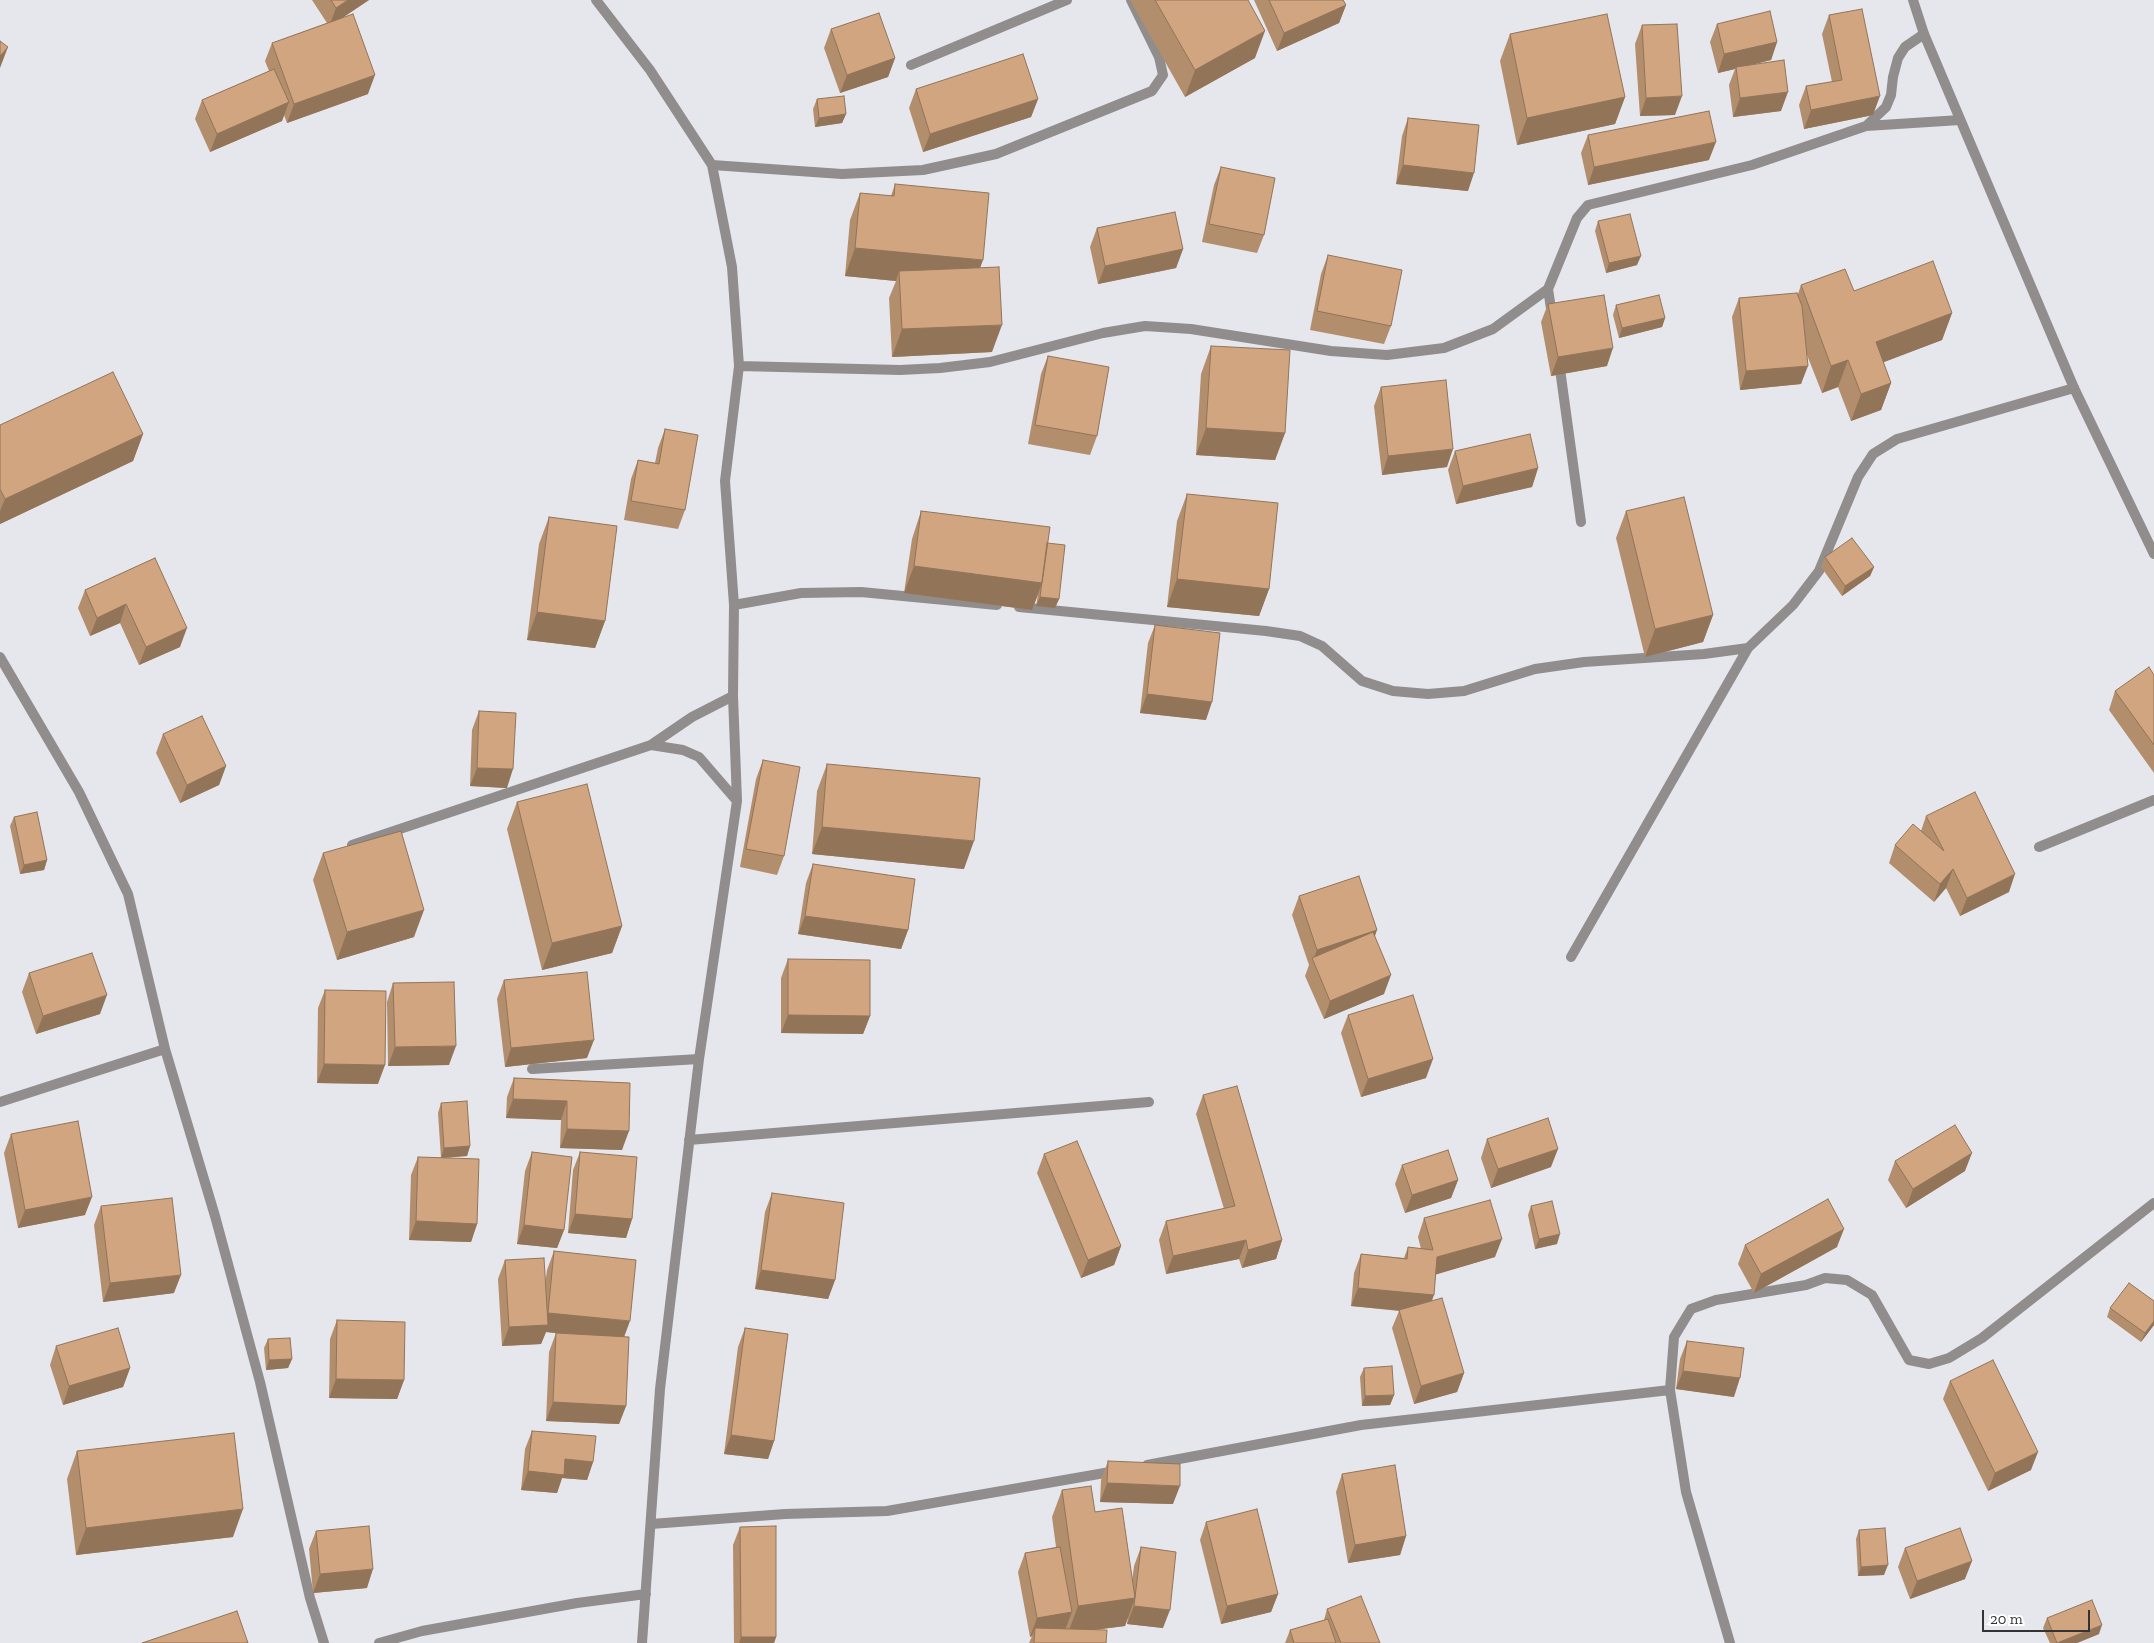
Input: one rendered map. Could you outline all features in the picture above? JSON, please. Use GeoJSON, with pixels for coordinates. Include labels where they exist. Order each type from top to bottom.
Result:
{"type":"FeatureCollection","features":[{"type":"Feature","properties":{"kind":"street"},"geometry":{"type":"LineString","coordinates":[[596,0],[650,70],[712,165],[732,268],[739,366],[726,482],[734,605],[733,696],[737,801],[698,1058],[660,1389],[651,1490],[651,1524],[642,1643]]}},
{"type":"Feature","properties":{"kind":"street"},"geometry":{"type":"LineString","coordinates":[[911,65],[1067,0]]}},
{"type":"Feature","properties":{"kind":"street"},"geometry":{"type":"LineString","coordinates":[[712,165],[842,174],[923,170],[996,154],[1152,92],[1163,75],[1159,57],[1131,0]]}},
{"type":"Feature","properties":{"kind":"street"},"geometry":{"type":"LineString","coordinates":[[1913,0],[1924,34],[2074,388],[2154,554]]}},
{"type":"Feature","properties":{"kind":"street"},"geometry":{"type":"LineString","coordinates":[[1866,126],[1886,107],[1891,95],[1898,58],[1905,47],[1924,34]]}},
{"type":"Feature","properties":{"kind":"street"},"geometry":{"type":"LineString","coordinates":[[1554,328],[1548,289],[1577,218],[1588,205],[1752,165],[1866,126],[1960,120]]}},
{"type":"Feature","properties":{"kind":"street"},"geometry":{"type":"LineString","coordinates":[[739,366],[900,370],[940,368],[990,362],[1103,334],[1145,326],[1191,329],[1331,351],[1387,355],[1444,348],[1485,332],[1548,289]]}},
{"type":"Feature","properties":{"kind":"street"},"geometry":{"type":"LineString","coordinates":[[1557,347],[1581,522]]}},
{"type":"Feature","properties":{"kind":"street"},"geometry":{"type":"LineString","coordinates":[[1571,957],[1748,648],[1793,606],[1819,571],[1858,476],[1873,454],[1897,439],[2074,388]]}},
{"type":"Feature","properties":{"kind":"street"},"geometry":{"type":"LineString","coordinates":[[734,605],[801,593],[861,592],[1266,631],[1300,636],[1322,646],[1362,681],[1393,691],[1428,694],[1464,691],[1535,669],[1584,662],[1704,654],[1748,648]]}},
{"type":"Feature","properties":{"kind":"street"},"geometry":{"type":"LineString","coordinates":[[0,656],[79,792],[128,894],[165,1048],[215,1216],[255,1363],[310,1598],[324,1643]]}},
{"type":"Feature","properties":{"kind":"street"},"geometry":{"type":"LineString","coordinates":[[352,845],[651,745],[692,717],[733,696]]}},
{"type":"Feature","properties":{"kind":"street"},"geometry":{"type":"LineString","coordinates":[[651,745],[683,750],[699,757],[737,801]]}},
{"type":"Feature","properties":{"kind":"street"},"geometry":{"type":"LineString","coordinates":[[2039,848],[2154,800]]}},
{"type":"Feature","properties":{"kind":"street"},"geometry":{"type":"LineString","coordinates":[[0,1102],[165,1048]]}},
{"type":"Feature","properties":{"kind":"street"},"geometry":{"type":"LineString","coordinates":[[532,1069],[698,1058]]}},
{"type":"Feature","properties":{"kind":"street"},"geometry":{"type":"LineString","coordinates":[[689,1140],[1149,1102]]}},
{"type":"Feature","properties":{"kind":"street"},"geometry":{"type":"LineString","coordinates":[[1730,1643],[1686,1492],[1670,1390],[1674,1337],[1691,1309],[1716,1300],[1806,1285],[1825,1278],[1847,1280],[1872,1295],[1909,1360],[1929,1364],[1949,1358],[1982,1338],[2154,1203]]}},
{"type":"Feature","properties":{"kind":"street"},"geometry":{"type":"LineString","coordinates":[[651,1524],[785,1514],[887,1511],[1361,1425],[1670,1390]]}},
{"type":"Feature","properties":{"kind":"street"},"geometry":{"type":"LineString","coordinates":[[379,1643],[422,1632],[577,1603],[646,1594]]}},
{"type":"Feature","properties":{"kind":"building"},"geometry":{"type":"Polygon","coordinates":[[[331,0],[348,0],[336,8],[331,0]]]}},
{"type":"Feature","properties":{"kind":"building"},"geometry":{"type":"Polygon","coordinates":[[[1155,0],[1248,0],[1265,31],[1195,70],[1155,0]]]}},
{"type":"Feature","properties":{"kind":"building"},"geometry":{"type":"Polygon","coordinates":[[[1269,0],[1343,0],[1346,5],[1284,33],[1269,0]]]}},
{"type":"Feature","properties":{"kind":"building"},"geometry":{"type":"Polygon","coordinates":[[[1862,9],[1880,96],[1811,110],[1806,86],[1842,80],[1829,15],[1862,9]]]}},
{"type":"Feature","properties":{"kind":"building"},"geometry":{"type":"Polygon","coordinates":[[[1770,11],[1777,42],[1724,54],[1717,24],[1770,11]]]}},
{"type":"Feature","properties":{"kind":"building"},"geometry":{"type":"Polygon","coordinates":[[[879,13],[895,58],[847,75],[831,29],[879,13]]]}},
{"type":"Feature","properties":{"kind":"building"},"geometry":{"type":"Polygon","coordinates":[[[353,14],[375,75],[294,104],[272,43],[353,14]]]}},
{"type":"Feature","properties":{"kind":"building"},"geometry":{"type":"Polygon","coordinates":[[[1607,14],[1625,97],[1527,118],[1510,34],[1607,14]]]}},
{"type":"Feature","properties":{"kind":"building"},"geometry":{"type":"Polygon","coordinates":[[[1677,24],[1682,96],[1646,98],[1642,25],[1677,24]]]}},
{"type":"Feature","properties":{"kind":"building"},"geometry":{"type":"Polygon","coordinates":[[[0,41],[8,47],[0,56],[0,41]]]}},
{"type":"Feature","properties":{"kind":"building"},"geometry":{"type":"Polygon","coordinates":[[[1023,54],[1038,99],[930,134],[916,89],[1023,54]]]}},
{"type":"Feature","properties":{"kind":"building"},"geometry":{"type":"Polygon","coordinates":[[[1784,60],[1788,92],[1740,98],[1736,67],[1784,60]]]}},
{"type":"Feature","properties":{"kind":"building"},"geometry":{"type":"Polygon","coordinates":[[[274,69],[289,102],[217,134],[202,100],[274,69]]]}},
{"type":"Feature","properties":{"kind":"building"},"geometry":{"type":"Polygon","coordinates":[[[844,96],[846,114],[819,118],[817,99],[844,96]]]}},
{"type":"Feature","properties":{"kind":"building"},"geometry":{"type":"Polygon","coordinates":[[[1709,111],[1716,142],[1594,167],[1588,135],[1709,111]]]}},
{"type":"Feature","properties":{"kind":"building"},"geometry":{"type":"Polygon","coordinates":[[[1408,118],[1479,125],[1474,173],[1403,165],[1408,118]]]}},
{"type":"Feature","properties":{"kind":"building"},"geometry":{"type":"Polygon","coordinates":[[[1221,167],[1275,178],[1264,235],[1209,224],[1221,167]]]}},
{"type":"Feature","properties":{"kind":"building"},"geometry":{"type":"Polygon","coordinates":[[[895,184],[989,193],[983,260],[855,248],[860,193],[894,196],[895,184]]]}},
{"type":"Feature","properties":{"kind":"building"},"geometry":{"type":"Polygon","coordinates":[[[1175,212],[1183,249],[1105,266],[1097,228],[1175,212]]]}},
{"type":"Feature","properties":{"kind":"building"},"geometry":{"type":"Polygon","coordinates":[[[1630,214],[1641,256],[1609,263],[1598,221],[1630,214]]]}},
{"type":"Feature","properties":{"kind":"building"},"geometry":{"type":"Polygon","coordinates":[[[1328,255],[1402,270],[1391,326],[1317,311],[1328,255]]]}},
{"type":"Feature","properties":{"kind":"building"},"geometry":{"type":"Polygon","coordinates":[[[1933,261],[1952,313],[1876,342],[1891,383],[1861,394],[1848,360],[1831,366],[1801,285],[1845,269],[1854,291],[1933,261]]]}},
{"type":"Feature","properties":{"kind":"building"},"geometry":{"type":"Polygon","coordinates":[[[999,267],[1002,325],[902,329],[899,271],[999,267]]]}},
{"type":"Feature","properties":{"kind":"building"},"geometry":{"type":"Polygon","coordinates":[[[1797,293],[1802,306],[1808,366],[1746,371],[1739,298],[1797,293]]]}},
{"type":"Feature","properties":{"kind":"building"},"geometry":{"type":"Polygon","coordinates":[[[1604,295],[1613,348],[1558,357],[1548,304],[1604,295]]]}},
{"type":"Feature","properties":{"kind":"building"},"geometry":{"type":"Polygon","coordinates":[[[1659,295],[1665,318],[1622,328],[1616,305],[1659,295]]]}},
{"type":"Feature","properties":{"kind":"building"},"geometry":{"type":"Polygon","coordinates":[[[1211,346],[1290,350],[1285,433],[1206,428],[1211,346]]]}},
{"type":"Feature","properties":{"kind":"building"},"geometry":{"type":"Polygon","coordinates":[[[1048,356],[1109,367],[1097,436],[1035,425],[1048,356]]]}},
{"type":"Feature","properties":{"kind":"building"},"geometry":{"type":"Polygon","coordinates":[[[113,372],[143,434],[5,499],[0,489],[0,425],[113,372]]]}},
{"type":"Feature","properties":{"kind":"building"},"geometry":{"type":"Polygon","coordinates":[[[1446,380],[1453,449],[1388,456],[1381,387],[1446,380]]]}},
{"type":"Feature","properties":{"kind":"building"},"geometry":{"type":"Polygon","coordinates":[[[665,429],[698,435],[685,510],[631,501],[638,460],[659,464],[665,429]]]}},
{"type":"Feature","properties":{"kind":"building"},"geometry":{"type":"Polygon","coordinates":[[[1530,434],[1538,468],[1463,486],[1455,451],[1530,434]]]}},
{"type":"Feature","properties":{"kind":"building"},"geometry":{"type":"Polygon","coordinates":[[[1187,494],[1278,503],[1269,589],[1177,579],[1187,494]]]}},
{"type":"Feature","properties":{"kind":"building"},"geometry":{"type":"Polygon","coordinates":[[[1684,497],[1713,615],[1655,629],[1626,511],[1684,497]]]}},
{"type":"Feature","properties":{"kind":"building"},"geometry":{"type":"Polygon","coordinates":[[[921,511],[1050,527],[1042,583],[914,566],[921,511]]]}},
{"type":"Feature","properties":{"kind":"building"},"geometry":{"type":"Polygon","coordinates":[[[549,517],[617,526],[605,621],[537,612],[549,517]]]}},
{"type":"Feature","properties":{"kind":"building"},"geometry":{"type":"Polygon","coordinates":[[[1852,538],[1874,567],[1845,586],[1825,557],[1852,538]]]}},
{"type":"Feature","properties":{"kind":"building"},"geometry":{"type":"Polygon","coordinates":[[[1047,543],[1065,545],[1059,599],[1040,597],[1047,543]]]}},
{"type":"Feature","properties":{"kind":"building"},"geometry":{"type":"Polygon","coordinates":[[[155,558],[187,628],[146,647],[126,604],[97,618],[85,590],[155,558]]]}},
{"type":"Feature","properties":{"kind":"building"},"geometry":{"type":"Polygon","coordinates":[[[1155,625],[1220,633],[1212,702],[1147,694],[1155,625]]]}},
{"type":"Feature","properties":{"kind":"building"},"geometry":{"type":"Polygon","coordinates":[[[2149,667],[2154,675],[2154,745],[2115,691],[2149,667]]]}},
{"type":"Feature","properties":{"kind":"building"},"geometry":{"type":"Polygon","coordinates":[[[479,711],[516,713],[513,769],[477,768],[479,711]]]}},
{"type":"Feature","properties":{"kind":"building"},"geometry":{"type":"Polygon","coordinates":[[[202,716],[226,766],[187,785],[163,734],[202,716]]]}},
{"type":"Feature","properties":{"kind":"building"},"geometry":{"type":"Polygon","coordinates":[[[763,760],[800,767],[784,856],[746,849],[763,760]]]}},
{"type":"Feature","properties":{"kind":"building"},"geometry":{"type":"Polygon","coordinates":[[[827,764],[980,778],[974,841],[822,827],[827,764]]]}},
{"type":"Feature","properties":{"kind":"building"},"geometry":{"type":"Polygon","coordinates":[[[587,784],[622,926],[552,943],[517,802],[587,784]]]}},
{"type":"Feature","properties":{"kind":"building"},"geometry":{"type":"Polygon","coordinates":[[[1975,792],[2015,874],[1967,898],[1953,869],[1940,884],[1895,845],[1913,824],[1944,851],[1926,816],[1975,792]]]}},
{"type":"Feature","properties":{"kind":"building"},"geometry":{"type":"Polygon","coordinates":[[[37,812],[47,860],[24,865],[14,817],[37,812]]]}},
{"type":"Feature","properties":{"kind":"building"},"geometry":{"type":"Polygon","coordinates":[[[401,831],[424,910],[347,932],[323,853],[401,831]]]}},
{"type":"Feature","properties":{"kind":"building"},"geometry":{"type":"Polygon","coordinates":[[[813,864],[915,879],[908,930],[805,916],[813,864]]]}},
{"type":"Feature","properties":{"kind":"building"},"geometry":{"type":"Polygon","coordinates":[[[1359,876],[1377,930],[1317,950],[1299,896],[1359,876]]]}},
{"type":"Feature","properties":{"kind":"building"},"geometry":{"type":"Polygon","coordinates":[[[1373,932],[1391,975],[1330,1001],[1312,958],[1373,932]]]}},
{"type":"Feature","properties":{"kind":"building"},"geometry":{"type":"Polygon","coordinates":[[[92,953],[107,995],[43,1016],[29,973],[92,953]]]}},
{"type":"Feature","properties":{"kind":"building"},"geometry":{"type":"Polygon","coordinates":[[[788,959],[870,960],[870,1016],[788,1015],[788,959]]]}},
{"type":"Feature","properties":{"kind":"building"},"geometry":{"type":"Polygon","coordinates":[[[587,972],[594,1040],[511,1048],[504,980],[587,972]]]}},
{"type":"Feature","properties":{"kind":"building"},"geometry":{"type":"Polygon","coordinates":[[[454,982],[456,1046],[395,1047],[393,983],[454,982]]]}},
{"type":"Feature","properties":{"kind":"building"},"geometry":{"type":"Polygon","coordinates":[[[325,990],[386,991],[385,1065],[324,1064],[325,990]]]}},
{"type":"Feature","properties":{"kind":"building"},"geometry":{"type":"Polygon","coordinates":[[[1413,995],[1433,1059],[1368,1079],[1348,1015],[1413,995]]]}},
{"type":"Feature","properties":{"kind":"building"},"geometry":{"type":"Polygon","coordinates":[[[514,1078],[630,1083],[629,1131],[567,1129],[567,1101],[513,1099],[514,1078]]]}},
{"type":"Feature","properties":{"kind":"building"},"geometry":{"type":"Polygon","coordinates":[[[1237,1086],[1282,1240],[1248,1250],[1246,1240],[1173,1256],[1166,1221],[1235,1206],[1203,1095],[1237,1086]]]}},
{"type":"Feature","properties":{"kind":"building"},"geometry":{"type":"Polygon","coordinates":[[[467,1101],[470,1146],[444,1148],[441,1103],[467,1101]]]}},
{"type":"Feature","properties":{"kind":"building"},"geometry":{"type":"Polygon","coordinates":[[[1548,1118],[1558,1149],[1498,1169],[1487,1139],[1548,1118]]]}},
{"type":"Feature","properties":{"kind":"building"},"geometry":{"type":"Polygon","coordinates":[[[78,1121],[92,1197],[25,1210],[11,1134],[78,1121]]]}},
{"type":"Feature","properties":{"kind":"building"},"geometry":{"type":"Polygon","coordinates":[[[1955,1125],[1972,1153],[1913,1189],[1895,1161],[1955,1125]]]}},
{"type":"Feature","properties":{"kind":"building"},"geometry":{"type":"Polygon","coordinates":[[[1077,1141],[1121,1246],[1088,1260],[1044,1154],[1077,1141]]]}},
{"type":"Feature","properties":{"kind":"building"},"geometry":{"type":"Polygon","coordinates":[[[1448,1150],[1458,1180],[1412,1195],[1402,1165],[1448,1150]]]}},
{"type":"Feature","properties":{"kind":"building"},"geometry":{"type":"Polygon","coordinates":[[[532,1152],[572,1157],[564,1230],[524,1225],[532,1152]]]}},
{"type":"Feature","properties":{"kind":"building"},"geometry":{"type":"Polygon","coordinates":[[[580,1152],[637,1157],[632,1219],[575,1214],[580,1152]]]}},
{"type":"Feature","properties":{"kind":"building"},"geometry":{"type":"Polygon","coordinates":[[[418,1157],[479,1159],[477,1224],[416,1221],[418,1157]]]}},
{"type":"Feature","properties":{"kind":"building"},"geometry":{"type":"Polygon","coordinates":[[[772,1193],[844,1203],[835,1280],[761,1270],[772,1193]]]}},
{"type":"Feature","properties":{"kind":"building"},"geometry":{"type":"Polygon","coordinates":[[[172,1198],[181,1275],[110,1283],[101,1206],[172,1198]]]}},
{"type":"Feature","properties":{"kind":"building"},"geometry":{"type":"Polygon","coordinates":[[[1828,1199],[1844,1229],[1761,1274],[1745,1245],[1828,1199]]]}},
{"type":"Feature","properties":{"kind":"building"},"geometry":{"type":"Polygon","coordinates":[[[1490,1200],[1502,1239],[1437,1257],[1434,1295],[1358,1288],[1361,1254],[1407,1259],[1408,1247],[1433,1250],[1424,1218],[1490,1200]]]}},
{"type":"Feature","properties":{"kind":"building"},"geometry":{"type":"Polygon","coordinates":[[[1552,1201],[1560,1234],[1539,1239],[1531,1206],[1552,1201]]]}},
{"type":"Feature","properties":{"kind":"building"},"geometry":{"type":"Polygon","coordinates":[[[554,1251],[636,1260],[630,1321],[548,1313],[554,1251]]]}},
{"type":"Feature","properties":{"kind":"building"},"geometry":{"type":"Polygon","coordinates":[[[544,1258],[548,1325],[509,1327],[505,1260],[544,1258]]]}},
{"type":"Feature","properties":{"kind":"building"},"geometry":{"type":"Polygon","coordinates":[[[2129,1283],[2154,1301],[2154,1321],[2145,1333],[2110,1308],[2129,1283]]]}},
{"type":"Feature","properties":{"kind":"building"},"geometry":{"type":"Polygon","coordinates":[[[1442,1298],[1464,1373],[1421,1386],[1399,1310],[1442,1298]]]}},
{"type":"Feature","properties":{"kind":"building"},"geometry":{"type":"Polygon","coordinates":[[[337,1320],[405,1322],[404,1380],[336,1379],[337,1320]]]}},
{"type":"Feature","properties":{"kind":"building"},"geometry":{"type":"Polygon","coordinates":[[[118,1328],[130,1368],[69,1386],[56,1346],[118,1328]]]}},
{"type":"Feature","properties":{"kind":"building"},"geometry":{"type":"Polygon","coordinates":[[[745,1328],[788,1334],[774,1441],[731,1435],[745,1328]]]}},
{"type":"Feature","properties":{"kind":"building"},"geometry":{"type":"Polygon","coordinates":[[[556,1333],[629,1337],[626,1406],[553,1402],[556,1333]]]}},
{"type":"Feature","properties":{"kind":"building"},"geometry":{"type":"Polygon","coordinates":[[[290,1338],[292,1359],[269,1360],[268,1339],[290,1338]]]}},
{"type":"Feature","properties":{"kind":"building"},"geometry":{"type":"Polygon","coordinates":[[[1687,1341],[1744,1348],[1740,1378],[1683,1371],[1687,1341]]]}},
{"type":"Feature","properties":{"kind":"building"},"geometry":{"type":"Polygon","coordinates":[[[1993,1360],[2038,1452],[1995,1473],[1950,1381],[1993,1360]]]}},
{"type":"Feature","properties":{"kind":"building"},"geometry":{"type":"Polygon","coordinates":[[[1392,1366],[1394,1395],[1365,1396],[1364,1368],[1392,1366]]]}},
{"type":"Feature","properties":{"kind":"building"},"geometry":{"type":"Polygon","coordinates":[[[532,1431],[596,1436],[593,1462],[565,1459],[564,1475],[528,1471],[532,1431]]]}},
{"type":"Feature","properties":{"kind":"building"},"geometry":{"type":"Polygon","coordinates":[[[234,1433],[243,1509],[86,1528],[77,1451],[234,1433]]]}},
{"type":"Feature","properties":{"kind":"building"},"geometry":{"type":"Polygon","coordinates":[[[1108,1461],[1180,1464],[1180,1486],[1107,1483],[1108,1461]]]}},
{"type":"Feature","properties":{"kind":"building"},"geometry":{"type":"Polygon","coordinates":[[[1395,1465],[1406,1536],[1355,1545],[1342,1474],[1395,1465]]]}},
{"type":"Feature","properties":{"kind":"building"},"geometry":{"type":"Polygon","coordinates":[[[1091,1486],[1095,1512],[1122,1508],[1135,1598],[1078,1606],[1062,1490],[1091,1486]]]}},
{"type":"Feature","properties":{"kind":"building"},"geometry":{"type":"Polygon","coordinates":[[[1257,1509],[1278,1594],[1227,1606],[1206,1522],[1257,1509]]]}},
{"type":"Feature","properties":{"kind":"building"},"geometry":{"type":"Polygon","coordinates":[[[369,1526],[373,1569],[320,1574],[316,1531],[369,1526]]]}},
{"type":"Feature","properties":{"kind":"building"},"geometry":{"type":"Polygon","coordinates":[[[776,1526],[776,1637],[741,1637],[740,1527],[776,1526]]]}},
{"type":"Feature","properties":{"kind":"building"},"geometry":{"type":"Polygon","coordinates":[[[1885,1528],[1888,1565],[1861,1567],[1859,1530],[1885,1528]]]}},
{"type":"Feature","properties":{"kind":"building"},"geometry":{"type":"Polygon","coordinates":[[[1960,1528],[1972,1561],[1917,1581],[1905,1548],[1960,1528]]]}},
{"type":"Feature","properties":{"kind":"building"},"geometry":{"type":"Polygon","coordinates":[[[1060,1547],[1072,1612],[1037,1618],[1025,1553],[1060,1547]]]}},
{"type":"Feature","properties":{"kind":"building"},"geometry":{"type":"Polygon","coordinates":[[[1141,1547],[1176,1552],[1170,1610],[1134,1606],[1141,1547]]]}},
{"type":"Feature","properties":{"kind":"building"},"geometry":{"type":"Polygon","coordinates":[[[1361,1596],[1380,1643],[1341,1643],[1327,1609],[1361,1596]]]}},
{"type":"Feature","properties":{"kind":"building"},"geometry":{"type":"Polygon","coordinates":[[[2092,1600],[2102,1625],[2057,1643],[2047,1618],[2092,1600]]]}},
{"type":"Feature","properties":{"kind":"building"},"geometry":{"type":"Polygon","coordinates":[[[237,1611],[248,1643],[142,1643],[237,1611]]]}},
{"type":"Feature","properties":{"kind":"building"},"geometry":{"type":"Polygon","coordinates":[[[1328,1619],[1336,1643],[1294,1643],[1290,1630],[1328,1619]]]}},
{"type":"Feature","properties":{"kind":"building"},"geometry":{"type":"Polygon","coordinates":[[[1035,1628],[1107,1630],[1106,1643],[1034,1643],[1035,1628]]]}}]}
